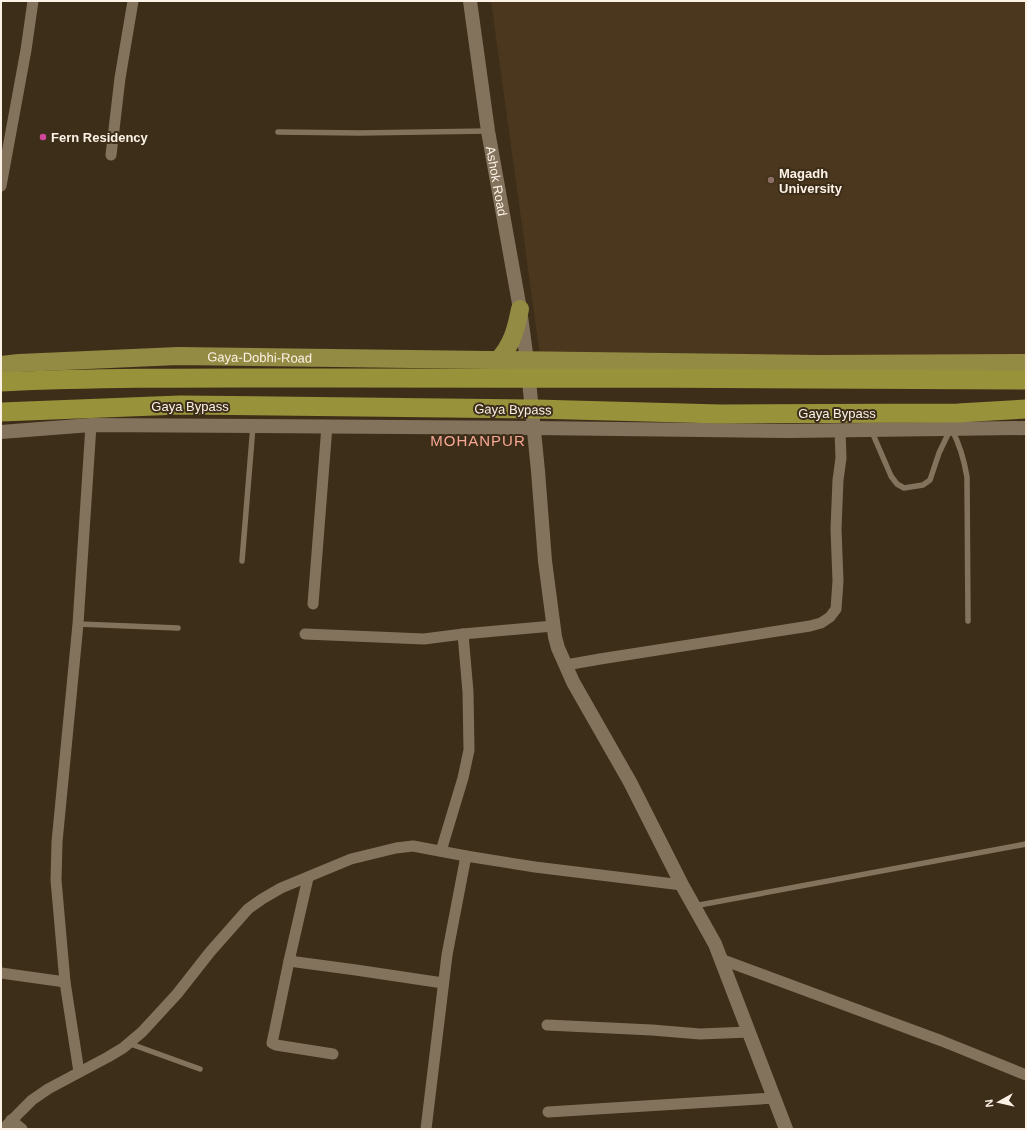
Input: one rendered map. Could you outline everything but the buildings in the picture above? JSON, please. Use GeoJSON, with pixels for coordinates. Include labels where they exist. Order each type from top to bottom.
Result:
{"type":"FeatureCollection","features":[{"type":"Feature","properties":{"kind":"highway"},"geometry":{"type":"LineString","coordinates":[[1,382],[49,380],[431,377],[1026,380]]}},
{"type":"Feature","properties":{"kind":"highway","name":"Gaya Bypass"},"geometry":{"type":"LineString","coordinates":[[1,412],[180,404],[721,414],[958,413],[1026,409]]}},
{"type":"Feature","properties":{"kind":"main road"},"geometry":{"type":"LineString","coordinates":[[498,360],[505,353],[510,343],[520,310]]}},
{"type":"Feature","properties":{"kind":"main road","name":"Gaya-Dobhi-Road"},"geometry":{"type":"LineString","coordinates":[[1,365],[178,356],[818,364],[1026,363]]}},
{"type":"Feature","properties":{"kind":"street"},"geometry":{"type":"LineString","coordinates":[[1,186],[26,50],[33,1]]}},
{"type":"Feature","properties":{"kind":"street"},"geometry":{"type":"LineString","coordinates":[[111,155],[120,78],[133,1]]}},
{"type":"Feature","properties":{"kind":"street","name":"Ashok Road"},"geometry":{"type":"LineString","coordinates":[[470,1],[488,131],[520,310],[523,361],[534,428],[545,561],[553,626],[558,648],[573,682],[630,782],[682,885],[706,926],[723,960],[786,1129]]}},
{"type":"Feature","properties":{"kind":"street"},"geometry":{"type":"LineString","coordinates":[[79,1072],[65,982],[56,880],[57,842],[78,624],[91,425]]}},
{"type":"Feature","properties":{"kind":"street"},"geometry":{"type":"LineString","coordinates":[[1,432],[91,425],[840,431],[951,428],[1026,428]]}},
{"type":"Feature","properties":{"kind":"street"},"geometry":{"type":"LineString","coordinates":[[313,604],[327,426]]}},
{"type":"Feature","properties":{"kind":"street"},"geometry":{"type":"LineString","coordinates":[[566,665],[810,626],[821,623],[830,617],[836,609],[838,595],[836,529],[838,480],[841,458],[840,431]]}},
{"type":"Feature","properties":{"kind":"street"},"geometry":{"type":"LineString","coordinates":[[305,634],[419,639],[553,626]]}},
{"type":"Feature","properties":{"kind":"street"},"geometry":{"type":"LineString","coordinates":[[442,851],[463,778],[469,750],[468,692],[463,634]]}},
{"type":"Feature","properties":{"kind":"street"},"geometry":{"type":"LineString","coordinates":[[3,1129],[32,1100],[48,1089],[108,1057],[128,1043],[160,1014],[214,946],[248,909],[281,888],[308,878],[351,858],[396,848],[413,846],[543,868],[682,885]]}},
{"type":"Feature","properties":{"kind":"street"},"geometry":{"type":"LineString","coordinates":[[426,1129],[443,983],[451,929],[466,856]]}},
{"type":"Feature","properties":{"kind":"street"},"geometry":{"type":"LineString","coordinates":[[308,878],[272,1038],[273,1044],[333,1054]]}},
{"type":"Feature","properties":{"kind":"street"},"geometry":{"type":"LineString","coordinates":[[723,960],[942,1041],[1026,1076]]}},
{"type":"Feature","properties":{"kind":"street"},"geometry":{"type":"LineString","coordinates":[[289,961],[443,983]]}},
{"type":"Feature","properties":{"kind":"street"},"geometry":{"type":"LineString","coordinates":[[1,973],[65,982]]}},
{"type":"Feature","properties":{"kind":"street"},"geometry":{"type":"LineString","coordinates":[[547,1025],[700,1034],[749,1032]]}},
{"type":"Feature","properties":{"kind":"street"},"geometry":{"type":"LineString","coordinates":[[548,1112],[774,1098]]}},
{"type":"Feature","properties":{"kind":"street"},"geometry":{"type":"LineString","coordinates":[[11,1120],[22,1129]]}},
{"type":"Feature","properties":{"kind":"lane"},"geometry":{"type":"LineString","coordinates":[[278,132],[359,133],[488,131]]}},
{"type":"Feature","properties":{"kind":"lane"},"geometry":{"type":"LineString","coordinates":[[242,561],[253,426]]}},
{"type":"Feature","properties":{"kind":"lane"},"geometry":{"type":"LineString","coordinates":[[872,430],[891,476],[897,484],[904,488],[923,484],[930,480],[939,453],[951,428]]}},
{"type":"Feature","properties":{"kind":"lane"},"geometry":{"type":"LineString","coordinates":[[951,428],[961,449],[967,477],[968,621]]}},
{"type":"Feature","properties":{"kind":"lane"},"geometry":{"type":"LineString","coordinates":[[78,624],[178,628]]}},
{"type":"Feature","properties":{"kind":"lane"},"geometry":{"type":"LineString","coordinates":[[694,906],[1026,844]]}},
{"type":"Feature","properties":{"kind":"lane"},"geometry":{"type":"LineString","coordinates":[[128,1043],[200,1069]]}},
{"type":"Feature","properties":{"kind":"shaded area","name":"Magadh University"},"geometry":{"type":"Polygon","coordinates":[[[491,1],[1026,1],[1026,359],[541,363],[491,1]]]}},
{"type":"Feature","properties":{"kind":"place","name":"Fern Residency"},"geometry":{"type":"Point","coordinates":[43,137]}},
{"type":"Feature","properties":{"kind":"place","name":"Magadh University"},"geometry":{"type":"Point","coordinates":[771,180]}},
{"type":"Feature","properties":{"kind":"district","name":"MOHANPUR"},"geometry":{"type":"Point","coordinates":[478,441]}}]}
